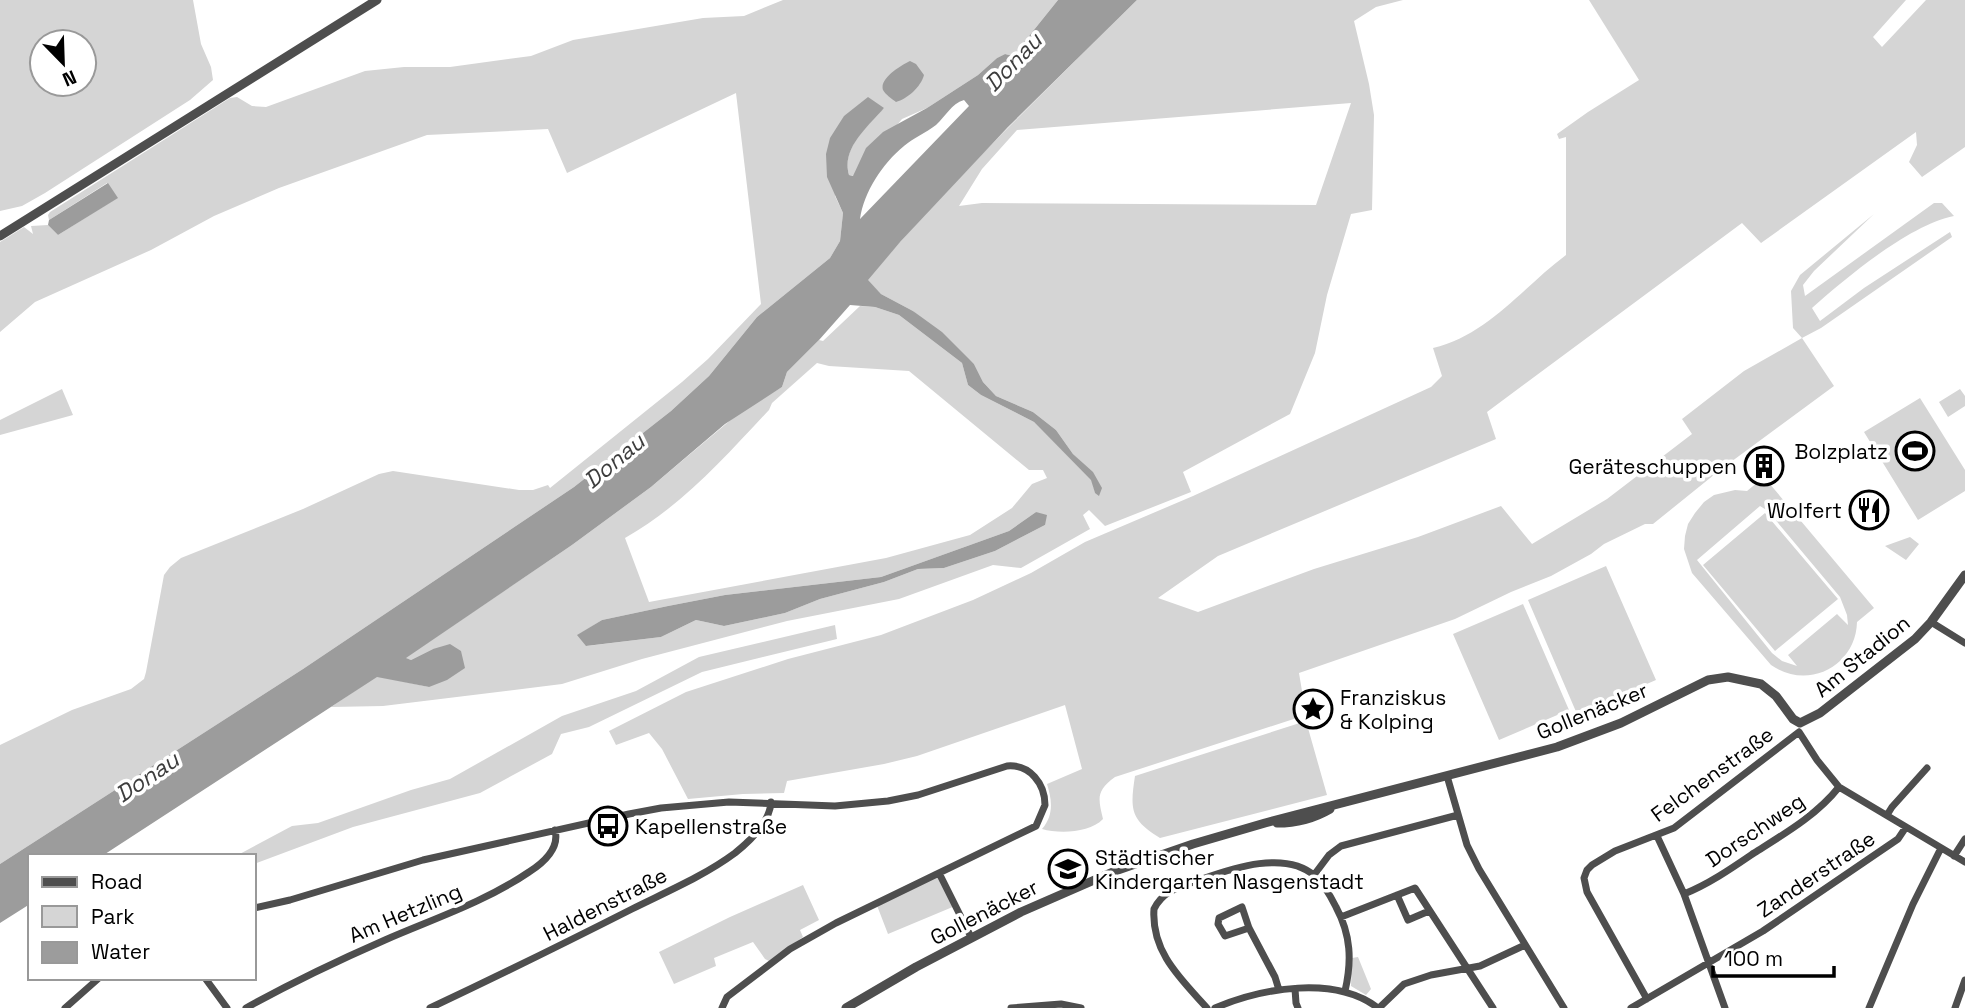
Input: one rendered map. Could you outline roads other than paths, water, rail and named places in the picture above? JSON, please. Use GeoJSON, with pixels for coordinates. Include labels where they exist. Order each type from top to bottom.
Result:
{"type":"FeatureCollection","features":[{"type":"Feature","properties":{"kind":"street"},"geometry":{"type":"LineString","coordinates":[[0,236],[377,0]]}},
{"type":"Feature","properties":{"kind":"street","name":"Am Stadion"},"geometry":{"type":"LineString","coordinates":[[1800,727],[1895,655],[1931,622],[1965,575]]}},
{"type":"Feature","properties":{"kind":"street"},"geometry":{"type":"LineString","coordinates":[[1931,622],[1965,643]]}},
{"type":"Feature","properties":{"kind":"street","name":"Gollenäcker"},"geometry":{"type":"LineString","coordinates":[[846,1008],[971,937],[1115,871],[1265,823],[1534,754],[1621,723],[1696,684],[1719,677],[1738,677],[1761,684],[1776,696],[1800,727]]}},
{"type":"Feature","properties":{"kind":"street"},"geometry":{"type":"LineString","coordinates":[[1800,727],[1817,760],[1839,787],[1965,862]]}},
{"type":"Feature","properties":{"kind":"street","name":"Felchenstraße"},"geometry":{"type":"LineString","coordinates":[[1647,999],[1587,892],[1584,878],[1587,870],[1615,851],[1657,836],[1687,819],[1800,727]]}},
{"type":"Feature","properties":{"kind":"street"},"geometry":{"type":"LineString","coordinates":[[256,908],[424,860],[661,808],[729,802],[835,806],[865,804],[918,795],[1017,765],[1032,774],[1039,783],[1045,798],[1042,817],[1036,826],[847,917],[790,949],[727,998],[722,1008]]}},
{"type":"Feature","properties":{"kind":"street"},"geometry":{"type":"LineString","coordinates":[[1887,816],[1927,768]]}},
{"type":"Feature","properties":{"kind":"street"},"geometry":{"type":"LineString","coordinates":[[1447,776],[1467,845],[1479,869],[1564,1008]]}},
{"type":"Feature","properties":{"kind":"street","name":"Dorschweg"},"geometry":{"type":"LineString","coordinates":[[1684,894],[1714,879],[1776,839],[1830,799],[1839,787]]}},
{"type":"Feature","properties":{"kind":"street","name":"Haldenstraße"},"geometry":{"type":"LineString","coordinates":[[430,1008],[545,954],[717,864],[747,843],[768,815],[771,802]]}},
{"type":"Feature","properties":{"kind":"street"},"geometry":{"type":"LineString","coordinates":[[1314,875],[1329,855],[1341,846],[1458,815]]}},
{"type":"Feature","properties":{"kind":"street","name":"Zanderstraße"},"geometry":{"type":"LineString","coordinates":[[1631,1008],[1763,931],[1872,858],[1898,839],[1906,827]]}},
{"type":"Feature","properties":{"kind":"street","name":"Am Hetzling"},"geometry":{"type":"LineString","coordinates":[[246,1008],[332,963],[453,912],[528,873],[547,857],[553,848],[557,836],[555,830]]}},
{"type":"Feature","properties":{"kind":"street"},"geometry":{"type":"LineString","coordinates":[[1657,836],[1684,894],[1725,1008]]}},
{"type":"Feature","properties":{"kind":"street"},"geometry":{"type":"LineString","coordinates":[[1954,856],[1965,839]]}},
{"type":"Feature","properties":{"kind":"street"},"geometry":{"type":"LineString","coordinates":[[1869,1008],[1912,906],[1941,848]]}},
{"type":"Feature","properties":{"kind":"street"},"geometry":{"type":"LineString","coordinates":[[1207,1008],[1172,969],[1162,953],[1153,919],[1154,909],[1168,891],[1210,876],[1255,865],[1284,864],[1314,875],[1327,892],[1341,918],[1350,948],[1345,991]]}},
{"type":"Feature","properties":{"kind":"street"},"geometry":{"type":"LineString","coordinates":[[939,873],[971,937]]}},
{"type":"Feature","properties":{"kind":"street"},"geometry":{"type":"LineString","coordinates":[[1341,918],[1415,888],[1493,1008]]}},
{"type":"Feature","properties":{"kind":"street"},"geometry":{"type":"LineString","coordinates":[[1396,895],[1408,920],[1429,911]]}},
{"type":"Feature","properties":{"kind":"street"},"geometry":{"type":"LineString","coordinates":[[1249,928],[1229,936],[1222,933],[1218,924],[1222,916],[1242,908],[1279,990]]}},
{"type":"Feature","properties":{"kind":"street"},"geometry":{"type":"LineString","coordinates":[[1215,1008],[1245,997],[1295,989],[1345,991],[1356,994],[1379,1008],[1404,984],[1431,975],[1467,970],[1495,961],[1525,945]]}},
{"type":"Feature","properties":{"kind":"street"},"geometry":{"type":"LineString","coordinates":[[65,1008],[97,980]]}},
{"type":"Feature","properties":{"kind":"street"},"geometry":{"type":"LineString","coordinates":[[206,980],[227,1008]]}},
{"type":"Feature","properties":{"kind":"street"},"geometry":{"type":"LineString","coordinates":[[1955,1008],[1965,980]]}},
{"type":"Feature","properties":{"kind":"street"},"geometry":{"type":"LineString","coordinates":[[1295,989],[1298,1008]]}},
{"type":"Feature","properties":{"kind":"street"},"geometry":{"type":"LineString","coordinates":[[1011,1008],[1061,1004],[1081,1008]]}},
{"type":"Feature","properties":{"kind":"water","name":"Donau"},"geometry":{"type":"Polygon","coordinates":[[[1058,0],[1137,0],[1008,127],[868,280],[881,294],[913,311],[942,332],[974,364],[983,382],[996,396],[1033,412],[1056,430],[1073,454],[1093,472],[1102,488],[1099,496],[1095,493],[1091,480],[1034,422],[981,395],[968,385],[962,363],[899,315],[875,307],[850,305],[787,372],[782,387],[725,424],[651,487],[572,545],[406,658],[411,660],[450,644],[461,651],[465,668],[447,680],[429,687],[377,677],[105,854],[28,854],[28,905],[0,923],[0,864],[303,669],[574,487],[671,411],[709,376],[757,317],[830,258],[840,241],[843,213],[827,177],[826,154],[830,138],[844,116],[868,97],[884,108],[852,147],[848,165],[849,175],[853,176],[866,148],[883,132],[927,108],[1005,54],[1013,56],[1058,0]],[[964,100],[956,104],[936,125],[896,153],[881,170],[865,199],[860,219],[969,106],[964,100]]]}},
{"type":"Feature","properties":{"kind":"water"},"geometry":{"type":"Polygon","coordinates":[[[910,61],[916,64],[924,75],[913,92],[896,102],[884,92],[884,81],[892,72],[910,61]]]}},
{"type":"Feature","properties":{"kind":"water"},"geometry":{"type":"Polygon","coordinates":[[[108,183],[118,198],[58,235],[48,225],[49,220],[108,183]]]}},
{"type":"Feature","properties":{"kind":"water"},"geometry":{"type":"Polygon","coordinates":[[[1036,512],[1047,515],[1045,525],[995,551],[944,568],[918,569],[884,582],[820,599],[785,613],[724,626],[696,620],[661,637],[586,646],[577,635],[602,620],[725,595],[881,577],[1009,531],[1036,512]]]}},
{"type":"Feature","properties":{"kind":"place","name":"Bolzplatz"},"geometry":{"type":"Point","coordinates":[1915,451]}},
{"type":"Feature","properties":{"kind":"place","name":"Geräteschuppen"},"geometry":{"type":"Point","coordinates":[1764,466]}},
{"type":"Feature","properties":{"kind":"place","name":"Wolfert"},"geometry":{"type":"Point","coordinates":[1869,510]}},
{"type":"Feature","properties":{"kind":"place","name":"Franziskus & Kolping"},"geometry":{"type":"Point","coordinates":[1313,709]}},
{"type":"Feature","properties":{"kind":"place","name":"Kapellenstraße"},"geometry":{"type":"Point","coordinates":[608,826]}},
{"type":"Feature","properties":{"kind":"place","name":"Städtischer Kindergarten Nasgenstadt"},"geometry":{"type":"Point","coordinates":[1068,869]}}]}
